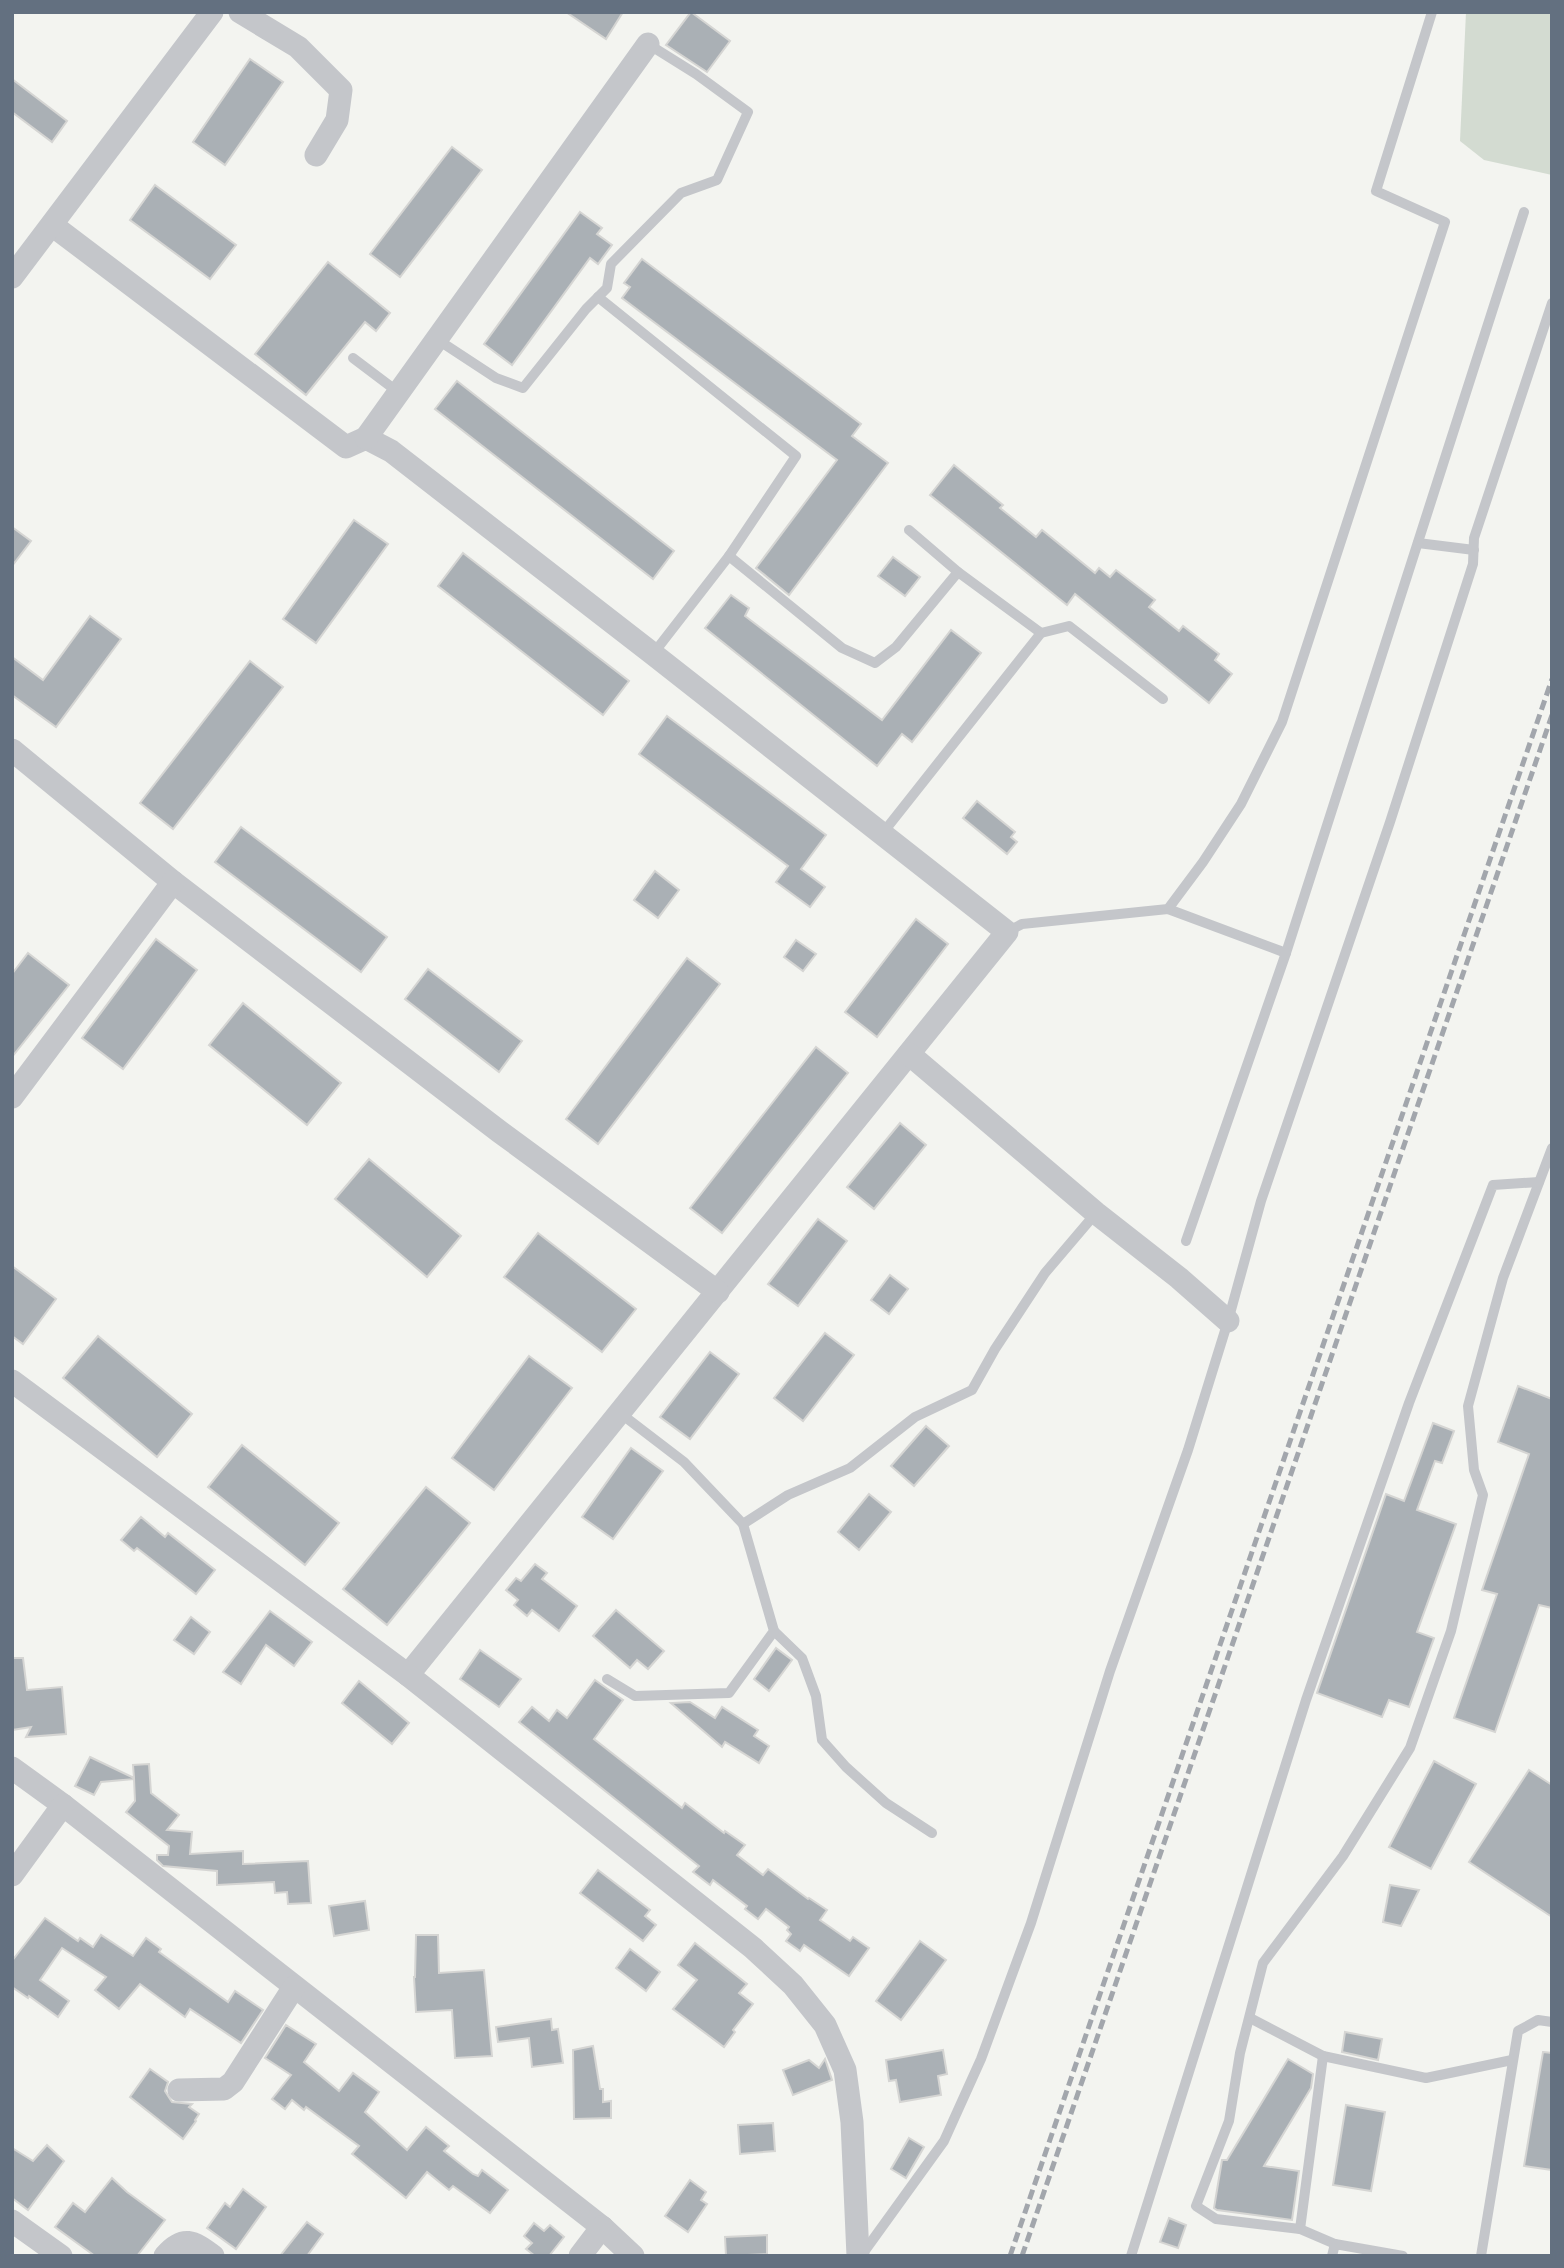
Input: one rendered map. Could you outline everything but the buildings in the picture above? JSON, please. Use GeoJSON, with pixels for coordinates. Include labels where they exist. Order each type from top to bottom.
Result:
{"type":"FeatureCollection","features":[{"type":"Feature","properties":{"kind":"street"},"geometry":{"type":"LineString","coordinates":[[12,277],[212,12]]}},
{"type":"Feature","properties":{"kind":"street"},"geometry":{"type":"LineString","coordinates":[[240,12],[298,47],[341,90],[337,120],[316,155]]}},
{"type":"Feature","properties":{"kind":"street"},"geometry":{"type":"LineString","coordinates":[[52,225],[346,447],[366,438],[648,44]]}},
{"type":"Feature","properties":{"kind":"street"},"geometry":{"type":"LineString","coordinates":[[366,438],[391,451],[1007,932],[408,1675]]}},
{"type":"Feature","properties":{"kind":"street"},"geometry":{"type":"LineString","coordinates":[[12,751],[173,882],[500,1132],[718,1292]]}},
{"type":"Feature","properties":{"kind":"street"},"geometry":{"type":"LineString","coordinates":[[12,1097],[173,882]]}},
{"type":"Feature","properties":{"kind":"street"},"geometry":{"type":"LineString","coordinates":[[909,1054],[1228,1321]]}},
{"type":"Feature","properties":{"kind":"street"},"geometry":{"type":"LineString","coordinates":[[12,1381],[408,1675],[753,1948],[793,1985],[825,2025],[845,2070],[852,2122],[860,2256]]}},
{"type":"Feature","properties":{"kind":"street"},"geometry":{"type":"LineString","coordinates":[[12,1768],[63,1805],[602,2227],[634,2256]]}},
{"type":"Feature","properties":{"kind":"street"},"geometry":{"type":"LineString","coordinates":[[12,1875],[63,1805]]}},
{"type":"Feature","properties":{"kind":"street"},"geometry":{"type":"LineString","coordinates":[[179,2090],[224,2089],[233,2082],[294,1987]]}},
{"type":"Feature","properties":{"kind":"street"},"geometry":{"type":"LineString","coordinates":[[12,2221],[61,2256]]}},
{"type":"Feature","properties":{"kind":"street"},"geometry":{"type":"LineString","coordinates":[[580,2256],[602,2227]]}},
{"type":"Feature","properties":{"kind":"street"},"geometry":{"type":"LineString","coordinates":[[165,2256],[182,2242],[197,2245],[213,2256]]}},
{"type":"Feature","properties":{"kind":"lane"},"geometry":{"type":"LineString","coordinates":[[1168,909],[1241,804],[1282,722],[1446,222],[1376,191],[1432,12]]}},
{"type":"Feature","properties":{"kind":"lane"},"geometry":{"type":"LineString","coordinates":[[435,338],[496,378],[523,388],[586,309],[607,288],[611,264],[681,193],[717,180],[748,112],[696,74],[648,44]]}},
{"type":"Feature","properties":{"kind":"lane"},"geometry":{"type":"LineString","coordinates":[[1186,1241],[1286,953],[1524,212]]}},
{"type":"Feature","properties":{"kind":"lane"},"geometry":{"type":"LineString","coordinates":[[598,297],[796,456],[729,556],[653,654]]}},
{"type":"Feature","properties":{"kind":"lane"},"geometry":{"type":"LineString","coordinates":[[860,2256],[944,2141],[981,2059],[1031,1923],[1110,1671],[1188,1450],[1261,1201],[1390,822],[1473,564],[1479,525],[1552,303]]}},
{"type":"Feature","properties":{"kind":"lane"},"geometry":{"type":"LineString","coordinates":[[353,358],[398,392]]}},
{"type":"Feature","properties":{"kind":"lane"},"geometry":{"type":"LineString","coordinates":[[909,530],[958,572],[1041,633]]}},
{"type":"Feature","properties":{"kind":"lane"},"geometry":{"type":"LineString","coordinates":[[1418,543],[1474,550]]}},
{"type":"Feature","properties":{"kind":"lane"},"geometry":{"type":"LineString","coordinates":[[729,556],[842,648],[875,663],[896,647],[958,572]]}},
{"type":"Feature","properties":{"kind":"lane"},"geometry":{"type":"LineString","coordinates":[[881,834],[1041,633],[1069,626],[1163,699]]}},
{"type":"Feature","properties":{"kind":"lane"},"geometry":{"type":"LineString","coordinates":[[1007,932],[1022,925],[1168,909],[1286,953]]}},
{"type":"Feature","properties":{"kind":"lane"},"geometry":{"type":"LineString","coordinates":[[1403,2256],[1335,2244],[1300,2229],[1216,2219],[1196,2206],[1229,2121],[1240,2053],[1263,1963],[1343,1856],[1410,1748],[1451,1631],[1483,1495],[1474,1470],[1468,1406],[1503,1278],[1552,1148]]}},
{"type":"Feature","properties":{"kind":"lane"},"geometry":{"type":"LineString","coordinates":[[1131,2256],[1306,1700],[1409,1404],[1493,1185],[1539,1182]]}},
{"type":"Feature","properties":{"kind":"lane"},"geometry":{"type":"LineString","coordinates":[[743,1524],[788,1495],[850,1468],[915,1417],[972,1390],[995,1349],[1045,1273],[1096,1213]]}},
{"type":"Feature","properties":{"kind":"lane"},"geometry":{"type":"LineString","coordinates":[[620,1413],[684,1462],[743,1524],[774,1631],[802,1658],[816,1696],[822,1740],[846,1768],[886,1803],[932,1833]]}},
{"type":"Feature","properties":{"kind":"lane"},"geometry":{"type":"LineString","coordinates":[[607,1679],[635,1696],[729,1693],[774,1631]]}},
{"type":"Feature","properties":{"kind":"lane"},"geometry":{"type":"LineString","coordinates":[[1250,2018],[1323,2056],[1426,2078],[1512,2060]]}},
{"type":"Feature","properties":{"kind":"lane"},"geometry":{"type":"LineString","coordinates":[[1481,2256],[1518,2031],[1538,2020],[1552,2022]]}},
{"type":"Feature","properties":{"kind":"lane"},"geometry":{"type":"LineString","coordinates":[[1300,2229],[1323,2056]]}},
{"type":"Feature","properties":{"kind":"lane"},"geometry":{"type":"LineString","coordinates":[[1332,2256],[1335,2244]]}},
{"type":"Feature","properties":{"kind":"shaded area"},"geometry":{"type":"Polygon","coordinates":[[[1466,12],[1552,12],[1552,175],[1484,160],[1460,141],[1466,12]]]}},
{"type":"Feature","properties":{"kind":"railway"},"geometry":{"type":"LineString","coordinates":[[1010,2256],[1552,679]]}},
{"type":"Feature","properties":{"kind":"railway"},"geometry":{"type":"LineString","coordinates":[[1022,2256],[1552,715]]}}]}
